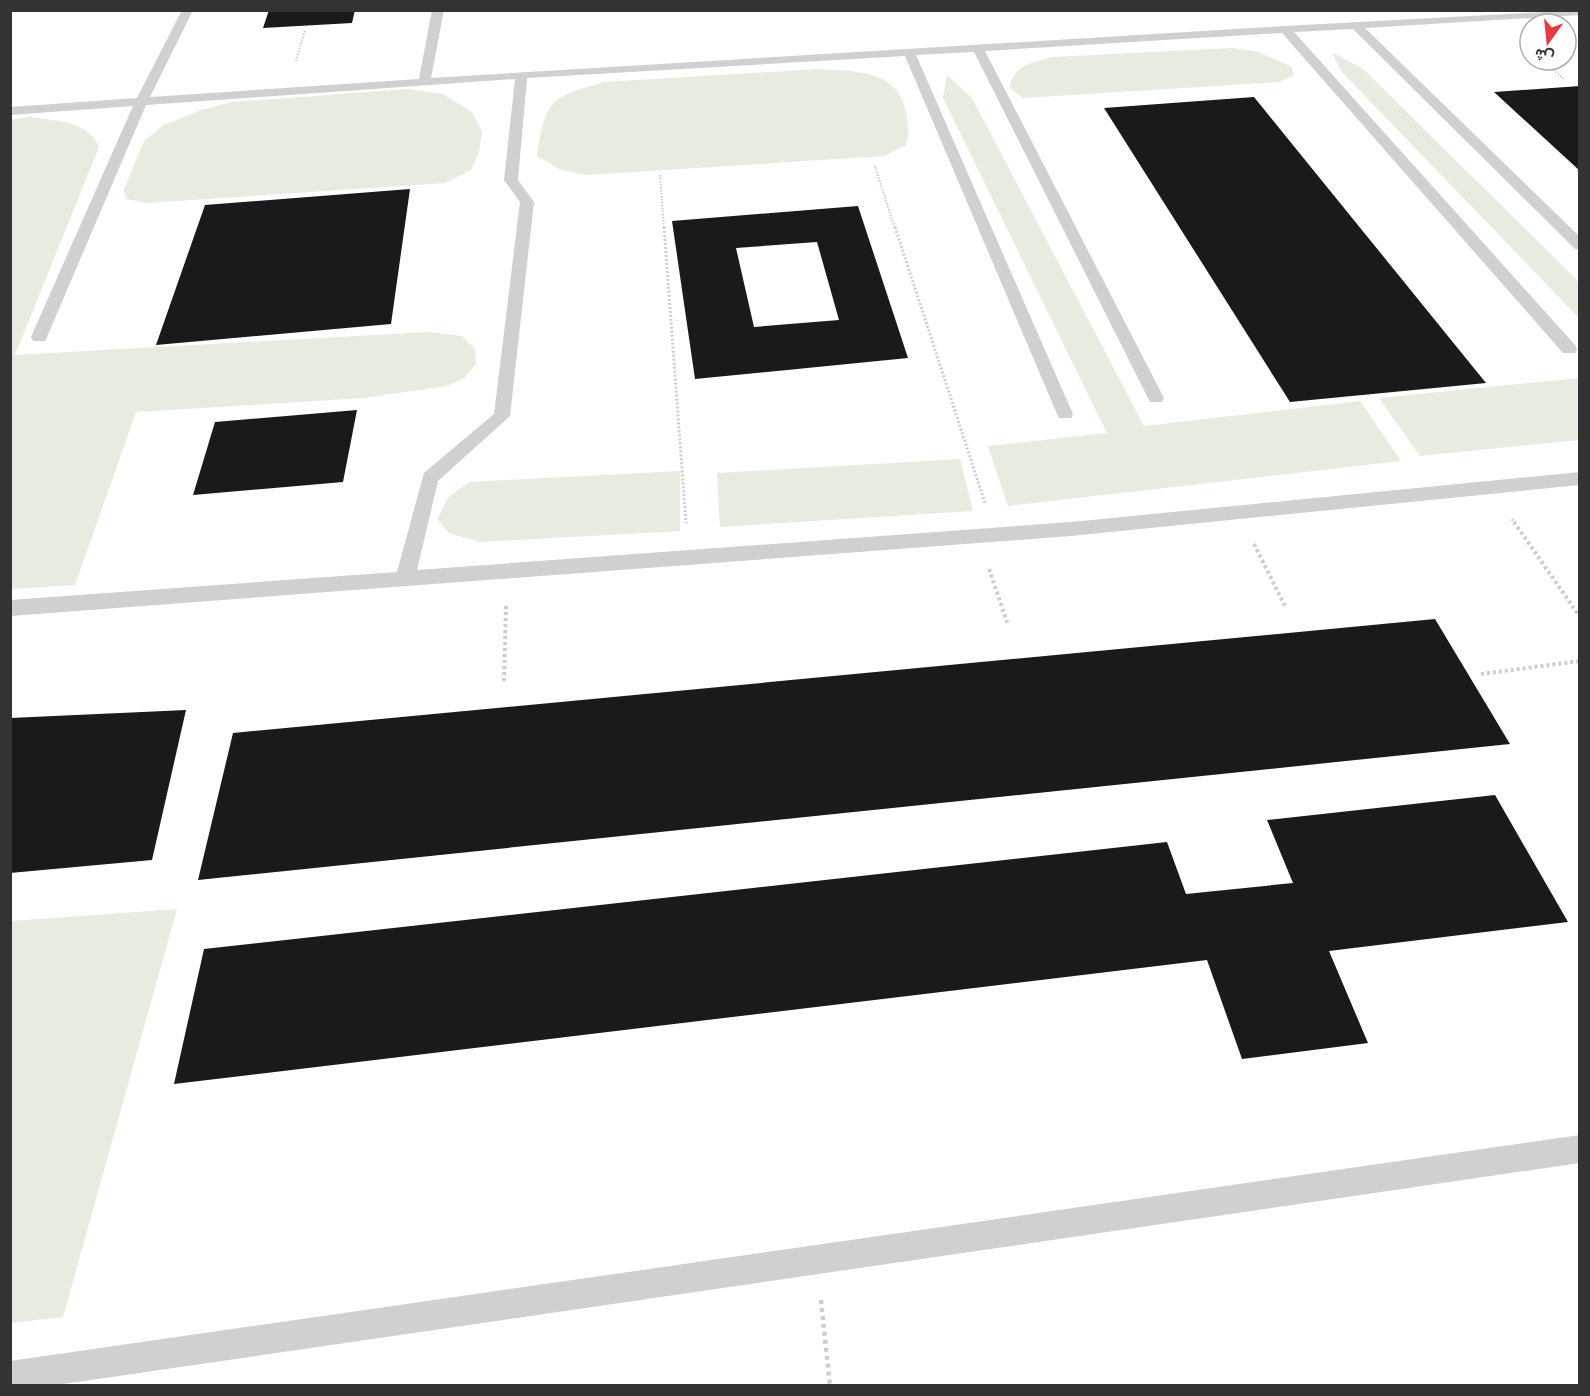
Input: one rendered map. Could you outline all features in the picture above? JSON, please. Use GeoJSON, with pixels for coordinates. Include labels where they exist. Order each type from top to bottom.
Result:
{"type":"FeatureCollection","features":[{"type":"Feature","properties":{"kind":"lane"},"geometry":{"type":"LineString","coordinates":[[39,337],[141,102],[188,10]]}},
{"type":"Feature","properties":{"kind":"lane"},"geometry":{"type":"LineString","coordinates":[[424,82],[438,10]]}},
{"type":"Feature","properties":{"kind":"lane"},"geometry":{"type":"LineString","coordinates":[[10,111],[521,75],[1580,12]]}},
{"type":"Feature","properties":{"kind":"lane"},"geometry":{"type":"LineString","coordinates":[[1355,25],[1580,246]]}},
{"type":"Feature","properties":{"kind":"lane"},"geometry":{"type":"LineString","coordinates":[[1285,29],[1569,349]]}},
{"type":"Feature","properties":{"kind":"lane"},"geometry":{"type":"LineString","coordinates":[[978,48],[1156,398]]}},
{"type":"Feature","properties":{"kind":"lane"},"geometry":{"type":"LineString","coordinates":[[909,52],[1065,414]]}},
{"type":"Feature","properties":{"kind":"lane"},"geometry":{"type":"LineString","coordinates":[[405,579],[430,478],[502,416],[527,202],[511,180],[521,75]]}},
{"type":"Feature","properties":{"kind":"lane"},"geometry":{"type":"LineString","coordinates":[[10,608],[987,536],[1580,478]]}},
{"type":"Feature","properties":{"kind":"lane"},"geometry":{"type":"LineString","coordinates":[[10,1376],[1580,1149]]}},
{"type":"Feature","properties":{"kind":"path"},"geometry":{"type":"LineString","coordinates":[[1556,72],[1565,80]]}},
{"type":"Feature","properties":{"kind":"path"},"geometry":{"type":"LineString","coordinates":[[875,166],[987,536],[1008,625]]}},
{"type":"Feature","properties":{"kind":"path"},"geometry":{"type":"LineString","coordinates":[[660,175],[688,558]]}},
{"type":"Feature","properties":{"kind":"path"},"geometry":{"type":"LineString","coordinates":[[1491,487],[1580,617]]}},
{"type":"Feature","properties":{"kind":"path"},"geometry":{"type":"LineString","coordinates":[[1239,512],[1286,608]]}},
{"type":"Feature","properties":{"kind":"path"},"geometry":{"type":"LineString","coordinates":[[504,681],[507,571]]}},
{"type":"Feature","properties":{"kind":"path"},"geometry":{"type":"LineString","coordinates":[[1481,674],[1580,661]]}},
{"type":"Feature","properties":{"kind":"path"},"geometry":{"type":"LineString","coordinates":[[816,1260],[830,1386]]}},
{"type":"Feature","properties":{"kind":"shaded area"},"geometry":{"type":"Polygon","coordinates":[[[1233,48],[1258,52],[1292,67],[1293,76],[1279,82],[1023,98],[1010,88],[1014,75],[1019,70],[1031,63],[1052,57],[1233,48]]]}},
{"type":"Feature","properties":{"kind":"shaded area"},"geometry":{"type":"Polygon","coordinates":[[[1332,52],[1363,69],[1579,282],[1579,318],[1341,71],[1332,52]]]}},
{"type":"Feature","properties":{"kind":"shaded area"},"geometry":{"type":"Polygon","coordinates":[[[818,69],[857,72],[882,79],[892,86],[900,95],[905,108],[908,127],[906,145],[884,156],[586,175],[561,170],[537,156],[544,123],[553,104],[561,97],[586,87],[604,82],[818,69]]]}},
{"type":"Feature","properties":{"kind":"shaded area"},"geometry":{"type":"Polygon","coordinates":[[[947,75],[972,98],[1144,426],[1360,401],[1401,461],[1008,506],[988,446],[1107,433],[943,98],[947,75]]]}},
{"type":"Feature","properties":{"kind":"shaded area"},"geometry":{"type":"Polygon","coordinates":[[[408,89],[443,94],[472,112],[482,132],[479,152],[471,170],[445,183],[147,203],[126,199],[124,189],[144,141],[164,125],[201,110],[232,102],[408,89]]]}},
{"type":"Feature","properties":{"kind":"shaded area"},"geometry":{"type":"Polygon","coordinates":[[[29,117],[70,123],[87,131],[99,147],[15,355],[429,332],[462,336],[475,349],[476,364],[464,378],[447,386],[364,398],[136,412],[75,585],[11,589],[10,120],[29,117]]]}},
{"type":"Feature","properties":{"kind":"shaded area"},"geometry":{"type":"Polygon","coordinates":[[[1579,378],[1579,440],[1420,456],[1379,398],[1579,378]]]}},
{"type":"Feature","properties":{"kind":"shaded area"},"geometry":{"type":"Polygon","coordinates":[[[960,459],[973,511],[720,527],[717,473],[960,459]]]}},
{"type":"Feature","properties":{"kind":"shaded area"},"geometry":{"type":"Polygon","coordinates":[[[680,471],[680,531],[480,542],[449,533],[437,519],[448,498],[469,482],[680,471]]]}},
{"type":"Feature","properties":{"kind":"shaded area"},"geometry":{"type":"Polygon","coordinates":[[[177,909],[63,1317],[11,1323],[11,921],[177,909]]]}},
{"type":"Feature","properties":{"kind":"building"},"geometry":{"type":"Polygon","coordinates":[[[269,10],[355,10],[352,23],[263,28],[269,10]]]}},
{"type":"Feature","properties":{"kind":"building"},"geometry":{"type":"Polygon","coordinates":[[[1580,86],[1580,171],[1494,92],[1580,86]]]}},
{"type":"Feature","properties":{"kind":"building"},"geometry":{"type":"Polygon","coordinates":[[[1254,97],[1486,383],[1290,402],[1104,108],[1254,97]]]}},
{"type":"Feature","properties":{"kind":"building"},"geometry":{"type":"Polygon","coordinates":[[[410,189],[391,324],[156,345],[205,205],[410,189]]]}},
{"type":"Feature","properties":{"kind":"building"},"geometry":{"type":"Polygon","coordinates":[[[858,206],[908,358],[695,379],[672,221],[858,206]],[[817,242],[736,248],[754,327],[839,320],[817,242]]]}},
{"type":"Feature","properties":{"kind":"building"},"geometry":{"type":"Polygon","coordinates":[[[357,410],[343,482],[193,495],[215,422],[357,410]]]}},
{"type":"Feature","properties":{"kind":"building"},"geometry":{"type":"Polygon","coordinates":[[[1435,619],[1510,744],[198,880],[233,733],[1435,619]]]}},
{"type":"Feature","properties":{"kind":"building"},"geometry":{"type":"Polygon","coordinates":[[[186,710],[152,860],[10,873],[10,718],[186,710]]]}},
{"type":"Feature","properties":{"kind":"building"},"geometry":{"type":"Polygon","coordinates":[[[1495,795],[1568,922],[1329,951],[1368,1043],[1242,1059],[1207,960],[174,1084],[204,949],[1167,842],[1186,894],[1293,883],[1267,820],[1495,795]]]}}]}
